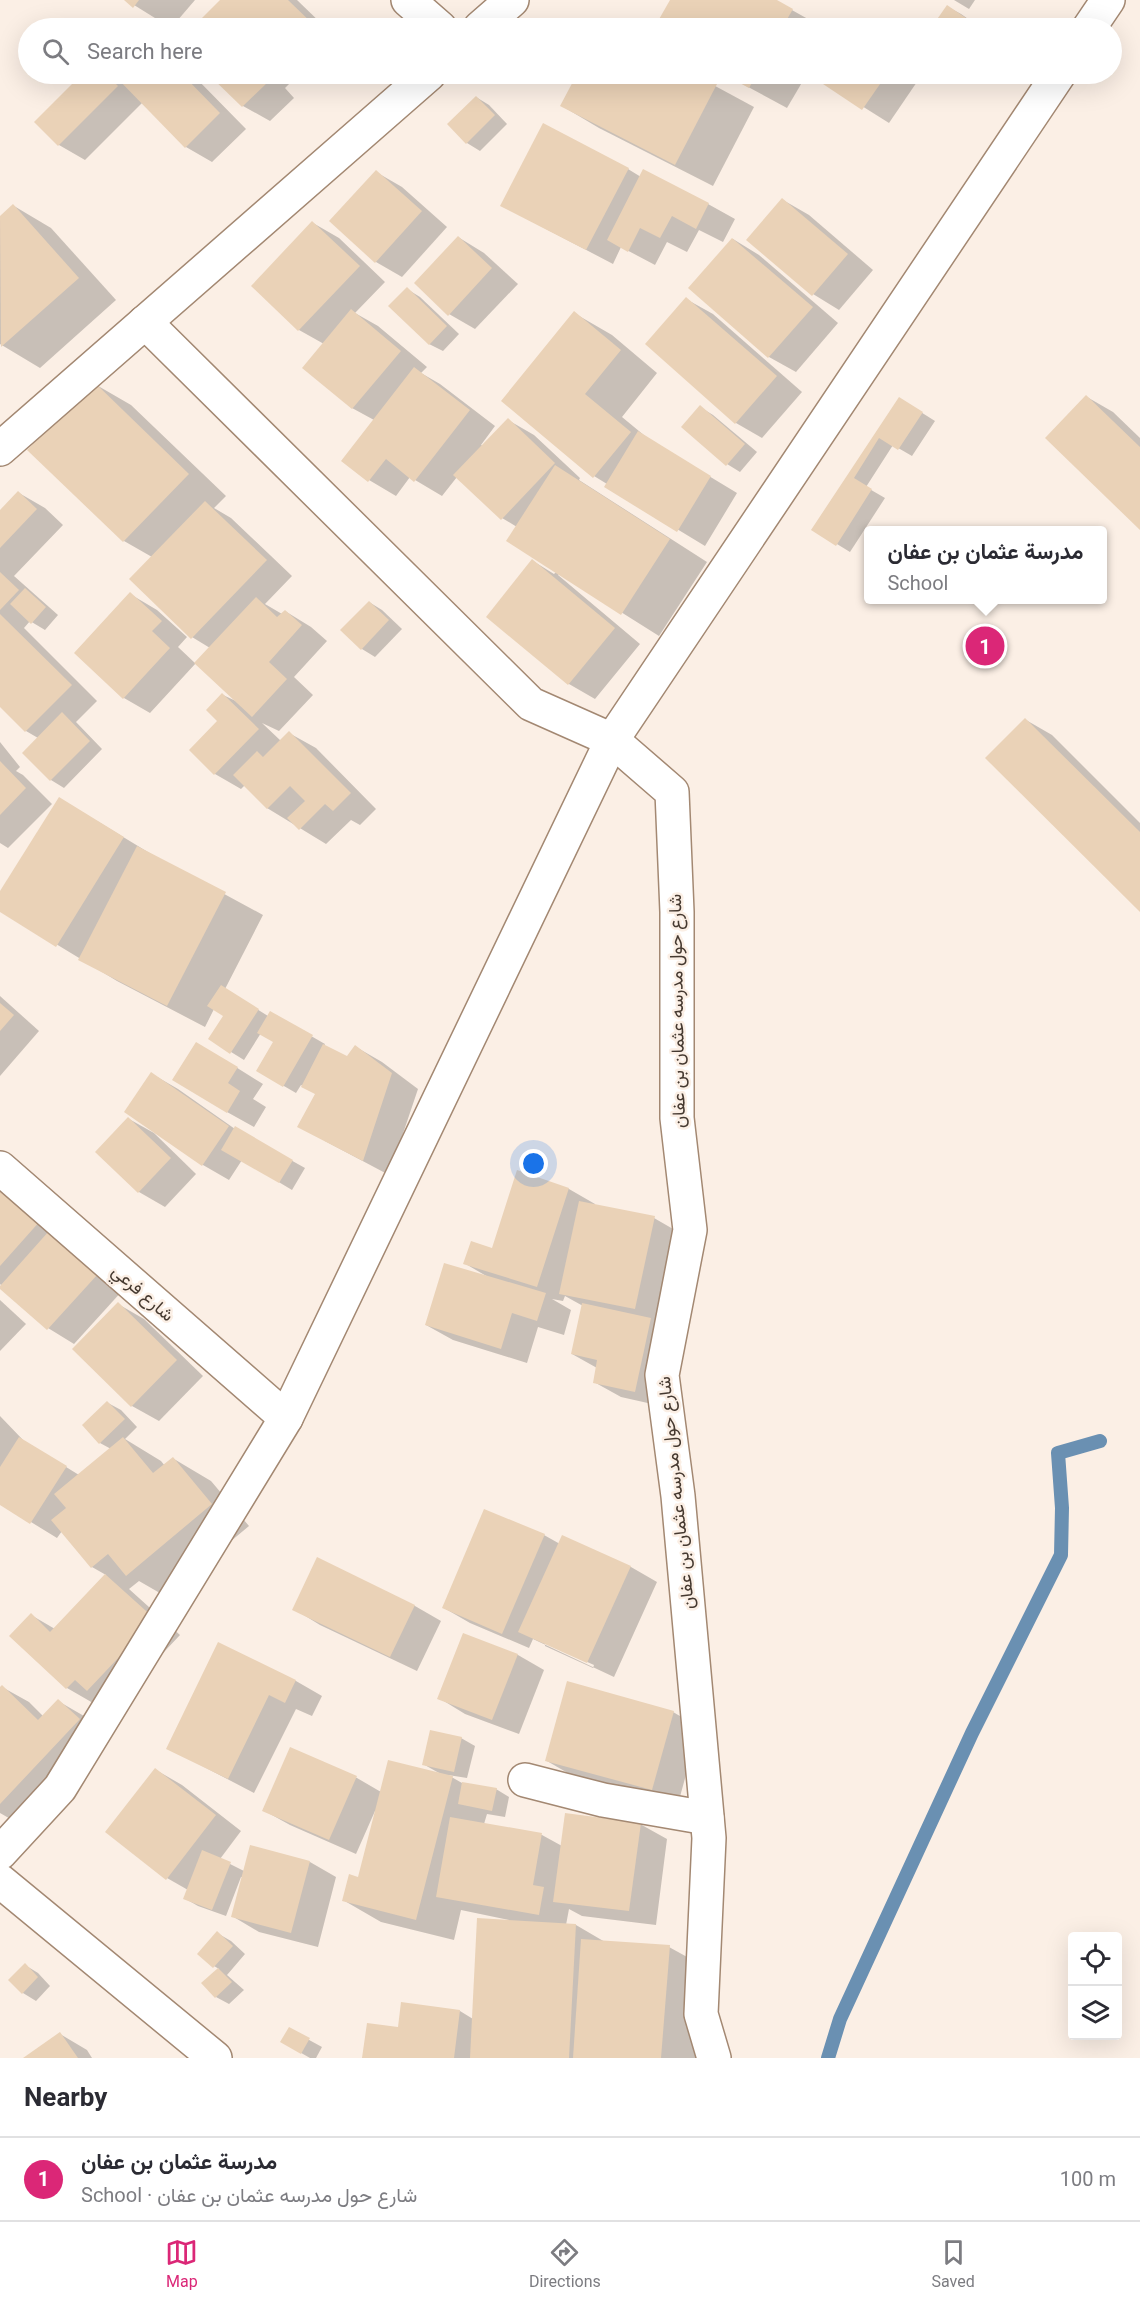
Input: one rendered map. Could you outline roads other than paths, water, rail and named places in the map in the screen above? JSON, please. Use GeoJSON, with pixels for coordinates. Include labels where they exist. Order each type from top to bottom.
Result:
{"type":"FeatureCollection","features":[{"type":"Feature","properties":{"kind":"street"},"geometry":{"type":"LineString","coordinates":[[408,0],[429,18]]}},
{"type":"Feature","properties":{"kind":"street"},"geometry":{"type":"LineString","coordinates":[[491,18],[512,0]]}},
{"type":"Feature","properties":{"kind":"street"},"geometry":{"type":"LineString","coordinates":[[1096,18],[1108,0]]}},
{"type":"Feature","properties":{"kind":"street"},"geometry":{"type":"LineString","coordinates":[[0,449],[418,84]]}},
{"type":"Feature","properties":{"kind":"street"},"geometry":{"type":"LineString","coordinates":[[0,1853],[60,1788],[286,1418],[612,740],[1052,84]]}},
{"type":"Feature","properties":{"kind":"street","name":"شارع حول مدرسه عثمان بن عفان"},"geometry":{"type":"LineString","coordinates":[[145,322],[531,704],[612,740],[672,792],[677,912],[676,1118],[690,1230],[662,1375],[678,1496],[709,1838],[701,2013],[714,2058]]}},
{"type":"Feature","properties":{"kind":"street","name":"شارع فرعي"},"geometry":{"type":"LineString","coordinates":[[0,1168],[286,1418]]}},
{"type":"Feature","properties":{"kind":"street"},"geometry":{"type":"LineString","coordinates":[[525,1780],[603,1800],[707,1818]]}},
{"type":"Feature","properties":{"kind":"street"},"geometry":{"type":"LineString","coordinates":[[0,1881],[215,2058]]}},
{"type":"Feature","properties":{"kind":"waterway"},"geometry":{"type":"LineString","coordinates":[[828,2058],[840,2019],[972,1733],[1061,1555],[1062,1508],[1058,1453],[1100,1441]]}},
{"type":"Feature","properties":{"kind":"place","name":"مدرسة عثمان بن عفان"},"geometry":{"type":"Point","coordinates":[985,646]}}]}
